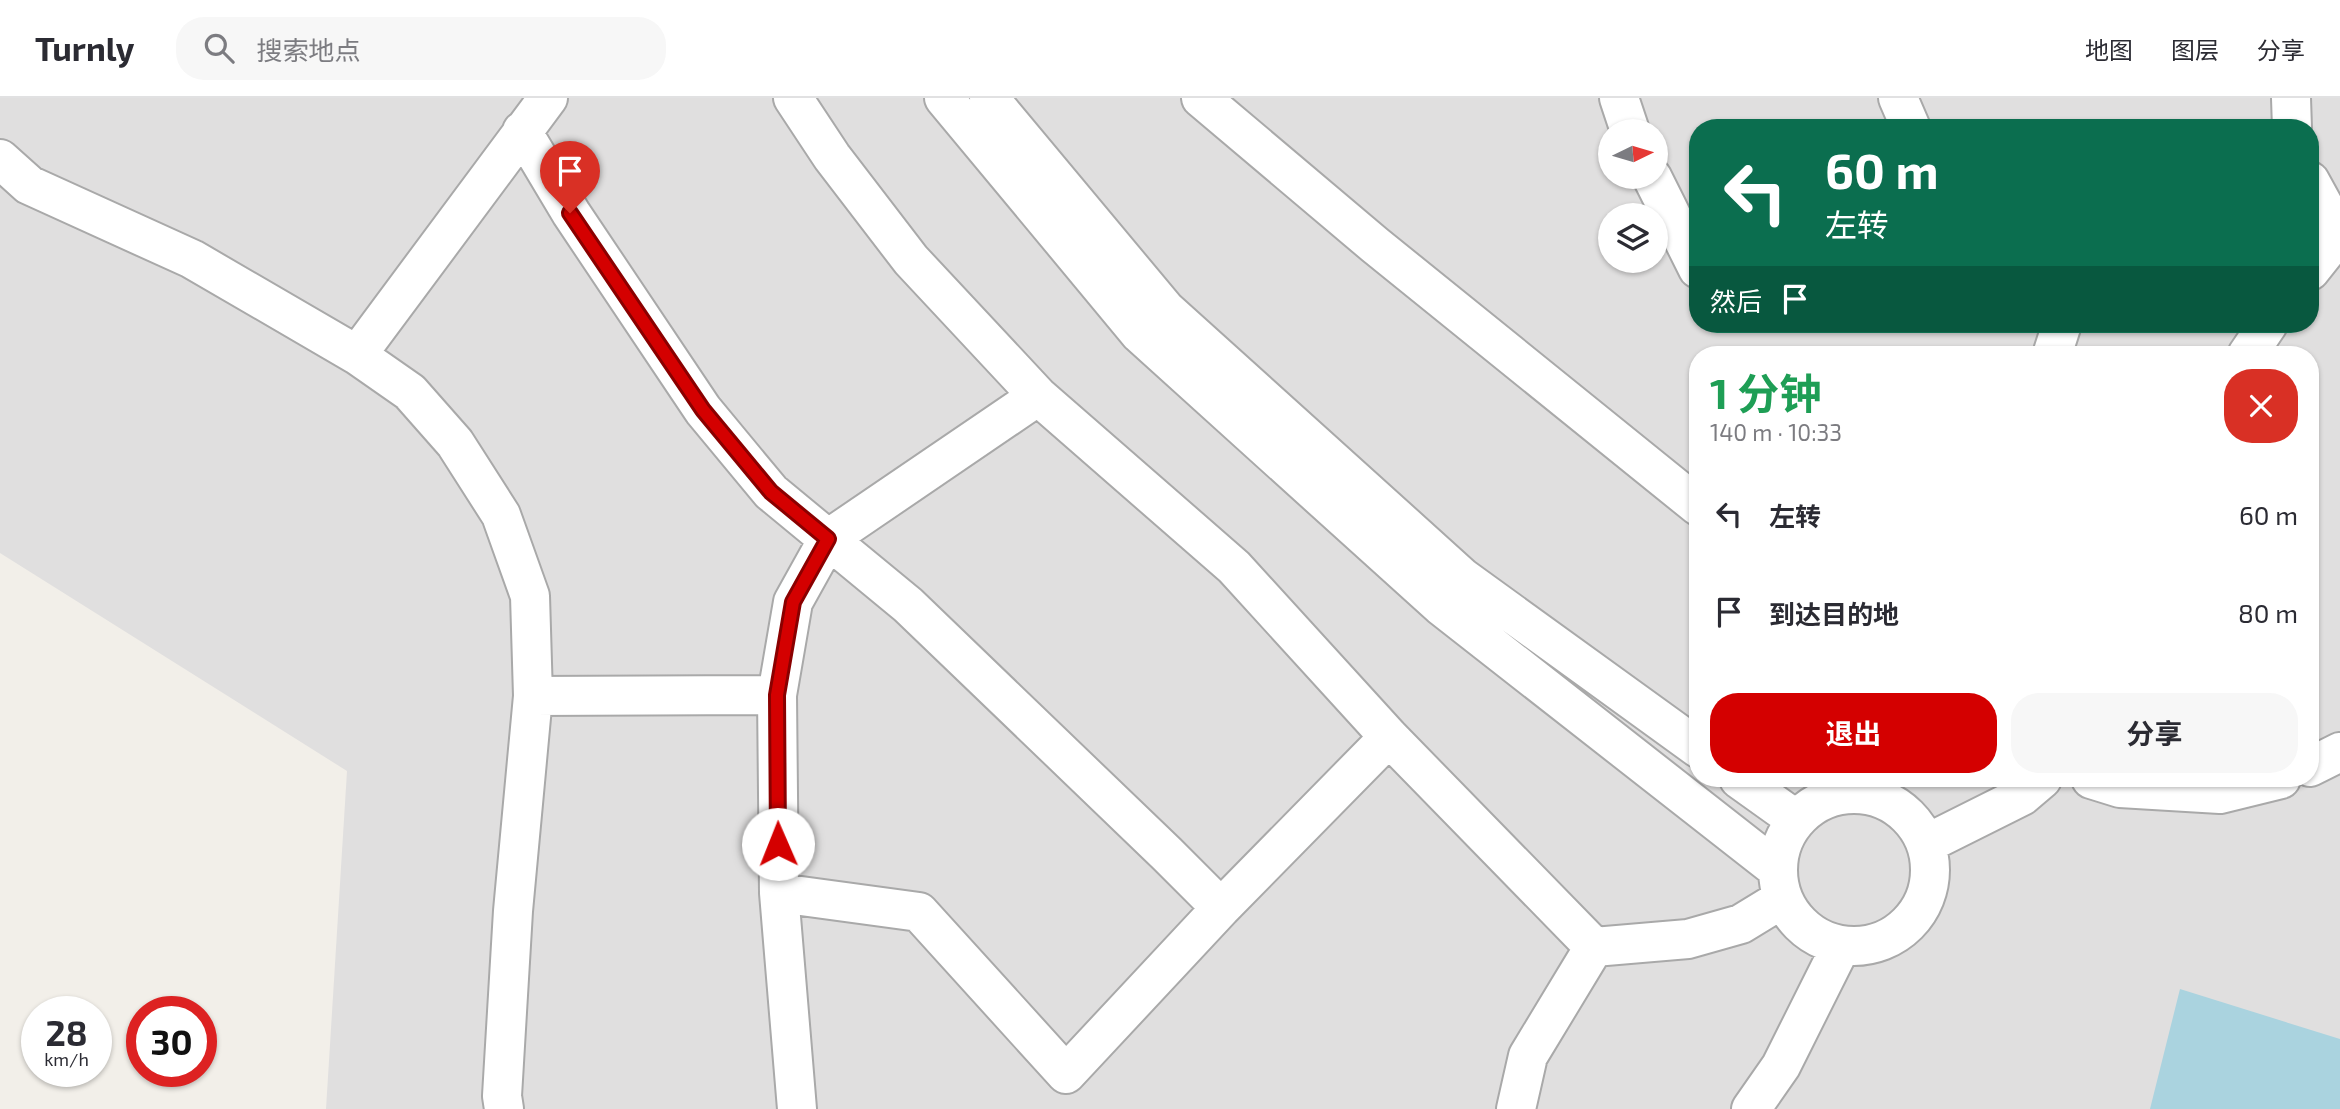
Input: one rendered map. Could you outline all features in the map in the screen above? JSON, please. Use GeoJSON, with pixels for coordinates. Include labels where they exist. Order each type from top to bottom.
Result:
{"type":"FeatureCollection","features":[{"type":"Feature","properties":{"kind":"street"},"geometry":{"type":"LineString","coordinates":[[357,355],[548,98]]}},
{"type":"Feature","properties":{"kind":"street"},"geometry":{"type":"LineString","coordinates":[[793,98],[832,157],[911,260],[1038,396],[1234,567],[1390,737],[1594,947]]}},
{"type":"Feature","properties":{"kind":"street"},"geometry":{"type":"LineString","coordinates":[[944,98],[1140,334],[1441,606],[1779,884],[1795,920],[1816,937],[1841,946],[1867,946],[1893,936],[1913,919],[1926,895],[1930,871],[1926,845],[1913,821],[1869,787],[1842,794],[1816,803],[1795,820],[1782,843],[1779,884],[1741,925],[1688,939],[1594,947]]}},
{"type":"Feature","properties":{"kind":"street"},"geometry":{"type":"LineString","coordinates":[[989,98],[1165,309],[1463,578],[1689,741]]}},
{"type":"Feature","properties":{"kind":"street"},"geometry":{"type":"LineString","coordinates":[[1201,98],[1375,245],[1689,499]]}},
{"type":"Feature","properties":{"kind":"street"},"geometry":{"type":"LineString","coordinates":[[1619,98],[1626,119]]}},
{"type":"Feature","properties":{"kind":"street"},"geometry":{"type":"LineString","coordinates":[[1898,98],[1908,119]]}},
{"type":"Feature","properties":{"kind":"street"},"geometry":{"type":"LineString","coordinates":[[2291,98],[2292,119]]}},
{"type":"Feature","properties":{"kind":"street"},"geometry":{"type":"LineString","coordinates":[[522,131],[570,213],[703,410],[771,492],[908,605],[1221,908]]}},
{"type":"Feature","properties":{"kind":"street"},"geometry":{"type":"LineString","coordinates":[[0,159],[29,185],[192,259],[357,355],[410,392],[455,443],[502,515],[530,596],[533,696],[513,911],[502,1096],[505,1109]]}},
{"type":"Feature","properties":{"kind":"street"},"geometry":{"type":"LineString","coordinates":[[1658,189],[1689,251]]}},
{"type":"Feature","properties":{"kind":"street"},"geometry":{"type":"LineString","coordinates":[[2319,197],[2339,233],[2319,259]]}},
{"type":"Feature","properties":{"kind":"street"},"geometry":{"type":"LineString","coordinates":[[797,1109],[779,893],[777,695],[793,602],[828,539],[1038,396]]}},
{"type":"Feature","properties":{"kind":"street"},"geometry":{"type":"LineString","coordinates":[[533,696],[777,695]]}},
{"type":"Feature","properties":{"kind":"street"},"geometry":{"type":"LineString","coordinates":[[779,893],[919,912],[1066,1074],[1221,908],[1390,737]]}},
{"type":"Feature","properties":{"kind":"street"},"geometry":{"type":"LineString","coordinates":[[2319,762],[2340,752]]}},
{"type":"Feature","properties":{"kind":"street"},"geometry":{"type":"LineString","coordinates":[[1750,787],[1795,820]]}},
{"type":"Feature","properties":{"kind":"street"},"geometry":{"type":"LineString","coordinates":[[1926,845],[2022,796],[2033,787]]}},
{"type":"Feature","properties":{"kind":"street"},"geometry":{"type":"LineString","coordinates":[[2117,787],[2220,794],[2248,787]]}},
{"type":"Feature","properties":{"kind":"street"},"geometry":{"type":"LineString","coordinates":[[1751,1109],[1781,1066],[1841,946]]}},
{"type":"Feature","properties":{"kind":"street"},"geometry":{"type":"LineString","coordinates":[[1516,1109],[1528,1056],[1594,947]]}},
{"type":"Feature","properties":{"kind":"shaded area"},"geometry":{"type":"Polygon","coordinates":[[[0,98],[2340,98],[2340,1109],[326,1109],[347,771],[0,553],[0,98]]]}},
{"type":"Feature","properties":{"kind":"water"},"geometry":{"type":"Polygon","coordinates":[[[2180,989],[2340,1039],[2340,1109],[2150,1109],[2180,989]]]}},
{"type":"Feature","properties":{"kind":"route"},"geometry":{"type":"LineString","coordinates":[[570,213],[703,410],[771,492],[828,539],[793,602],[777,695],[778,844]]}}]}
